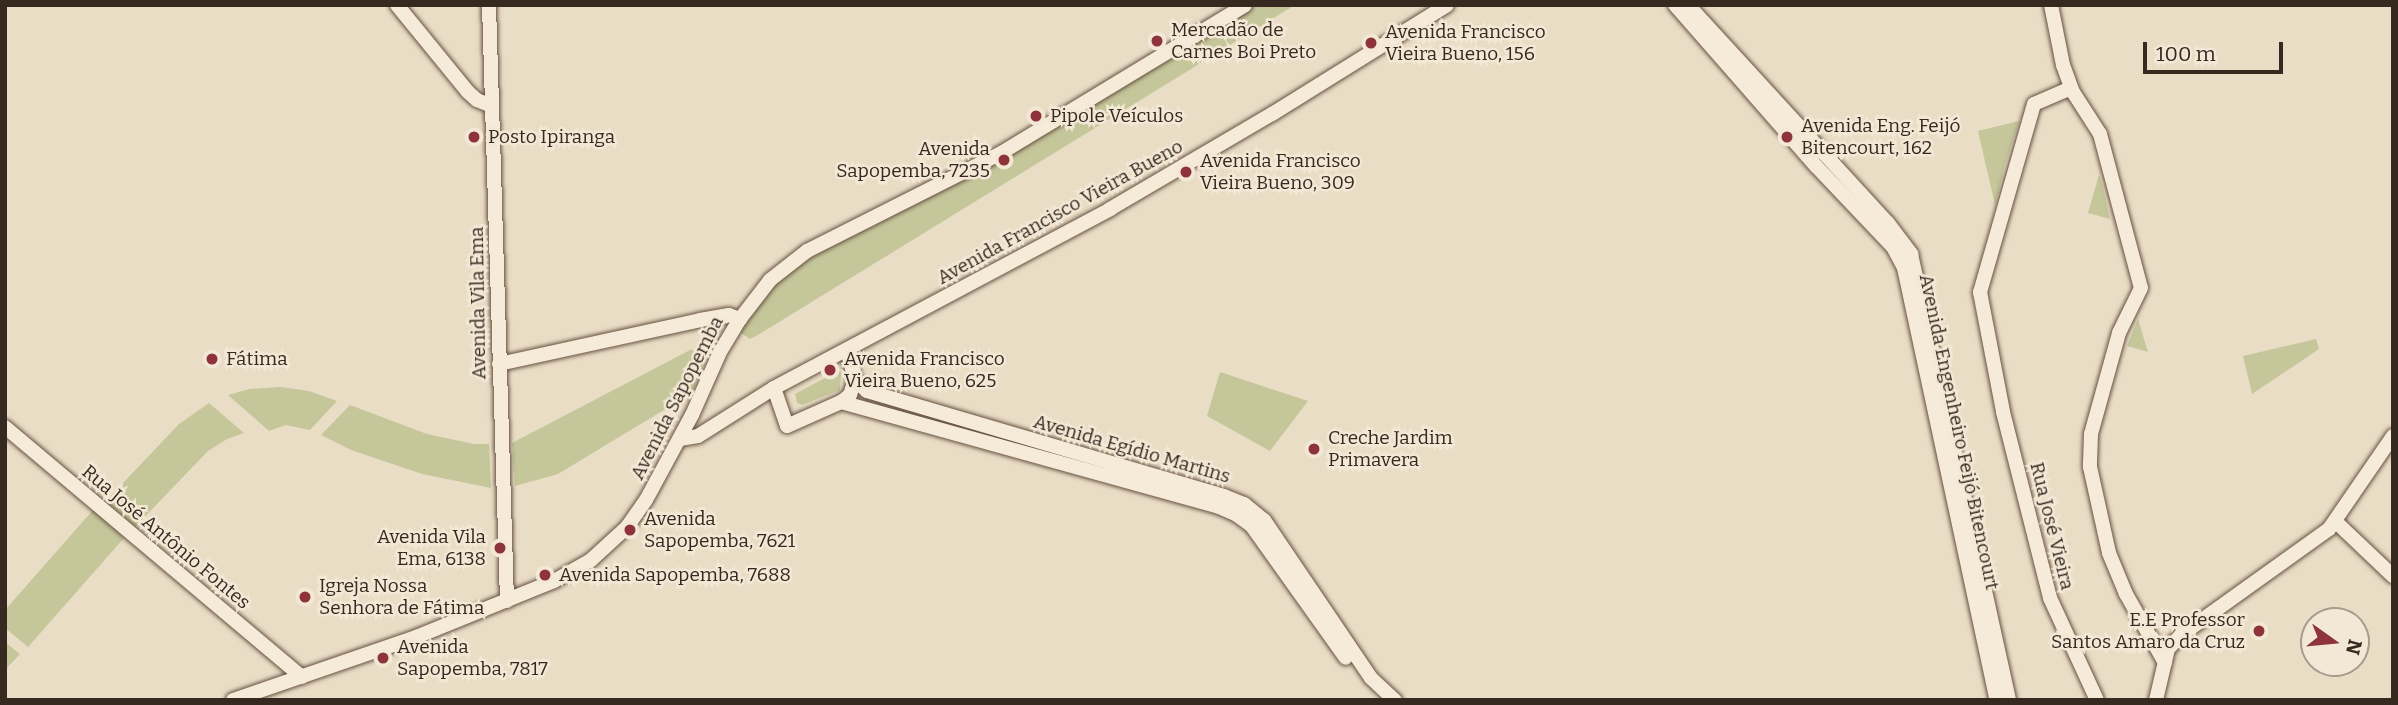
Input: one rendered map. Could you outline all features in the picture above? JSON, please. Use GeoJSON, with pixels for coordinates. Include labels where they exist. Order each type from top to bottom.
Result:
{"type":"FeatureCollection","features":[{"type":"Feature","properties":{"kind":"main road"},"geometry":{"type":"LineString","coordinates":[[397,5],[468,92],[477,100],[492,106]]}},
{"type":"Feature","properties":{"kind":"main road","name":"Avenida Vila Ema"},"geometry":{"type":"LineString","coordinates":[[489,5],[507,600]]}},
{"type":"Feature","properties":{"kind":"main road","name":"Avenida Sapopemba"},"geometry":{"type":"LineString","coordinates":[[233,700],[416,637],[574,571],[615,540],[646,500],[692,415],[720,352],[740,318],[770,280],[807,251],[1001,153],[1245,5]]}},
{"type":"Feature","properties":{"kind":"main road","name":"Avenida Francisco Vieira Bueno"},"geometry":{"type":"LineString","coordinates":[[680,439],[698,436],[720,419],[774,388],[1110,209],[1272,114],[1447,5]]}},
{"type":"Feature","properties":{"kind":"main road","name":"Avenida Engenheiro Feijó Bitencourt"},"geometry":{"type":"LineString","coordinates":[[1675,5],[1816,166],[1882,234],[1893,247],[1904,268],[1997,700]]}},
{"type":"Feature","properties":{"kind":"main road","name":"Avenida Engenheiro Feijó Bitencourt"},"geometry":{"type":"LineString","coordinates":[[1689,5],[1888,223],[1911,254],[2009,700]]}},
{"type":"Feature","properties":{"kind":"main road"},"geometry":{"type":"LineString","coordinates":[[2050,5],[2063,65],[2071,88],[2100,134],[2141,288],[2119,333],[2091,434],[2093,486],[2117,573],[2165,663]]}},
{"type":"Feature","properties":{"kind":"main road","name":"Rua José Vieira"},"geometry":{"type":"LineString","coordinates":[[2071,88],[2034,104],[1980,292],[2010,436],[2054,611],[2098,700]]}},
{"type":"Feature","properties":{"kind":"main road"},"geometry":{"type":"LineString","coordinates":[[499,364],[700,320],[729,315],[740,318]]}},
{"type":"Feature","properties":{"kind":"main road"},"geometry":{"type":"LineString","coordinates":[[774,388],[787,426],[841,402],[850,395],[855,380],[847,351]]}},
{"type":"Feature","properties":{"kind":"main road","name":"Avenida Egídio Martins"},"geometry":{"type":"LineString","coordinates":[[855,380],[867,391],[1212,492],[1244,504],[1264,520],[1371,678],[1395,700]]}},
{"type":"Feature","properties":{"kind":"main road","name":"Avenida Egídio Martins"},"geometry":{"type":"LineString","coordinates":[[841,402],[1217,506],[1237,515],[1251,525],[1378,700]]}},
{"type":"Feature","properties":{"kind":"main road"},"geometry":{"type":"LineString","coordinates":[[692,415],[701,420],[720,419]]}},
{"type":"Feature","properties":{"kind":"main road","name":"Rua José Antônio Fontes"},"geometry":{"type":"LineString","coordinates":[[5,427],[302,677]]}},
{"type":"Feature","properties":{"kind":"main road"},"geometry":{"type":"LineString","coordinates":[[2156,700],[2168,649],[2181,635],[2304,548],[2335,521],[2393,436]]}},
{"type":"Feature","properties":{"kind":"main road"},"geometry":{"type":"LineString","coordinates":[[2335,521],[2393,576]]}},
{"type":"Feature","properties":{"kind":"green space"},"geometry":{"type":"Polygon","coordinates":[[[1242,5],[1295,5],[758,335],[750,339],[741,333],[777,283],[815,254],[1242,5]]]}},
{"type":"Feature","properties":{"kind":"green space"},"geometry":{"type":"Polygon","coordinates":[[[2019,121],[2005,165],[1995,205],[1978,131],[2019,121]]]}},
{"type":"Feature","properties":{"kind":"green space"},"geometry":{"type":"Polygon","coordinates":[[[2099,175],[2102,184],[2110,219],[2088,213],[2099,175]]]}},
{"type":"Feature","properties":{"kind":"green space"},"geometry":{"type":"Polygon","coordinates":[[[2138,319],[2144,339],[2148,352],[2127,346],[2138,319]]]}},
{"type":"Feature","properties":{"kind":"green space"},"geometry":{"type":"Polygon","coordinates":[[[713,338],[692,393],[558,474],[515,486],[512,443],[713,338]]]}},
{"type":"Feature","properties":{"kind":"green space"},"geometry":{"type":"Polygon","coordinates":[[[2316,339],[2319,349],[2252,394],[2243,356],[2316,339]]]}},
{"type":"Feature","properties":{"kind":"green space"},"geometry":{"type":"Polygon","coordinates":[[[838,371],[841,372],[840,390],[802,405],[797,403],[795,394],[838,371]]]}},
{"type":"Feature","properties":{"kind":"green space"},"geometry":{"type":"Polygon","coordinates":[[[1220,372],[1308,401],[1270,451],[1207,416],[1220,372]]]}},
{"type":"Feature","properties":{"kind":"green space"},"geometry":{"type":"Polygon","coordinates":[[[281,387],[309,391],[337,401],[310,430],[286,425],[269,431],[228,395],[249,389],[281,387]]]}},
{"type":"Feature","properties":{"kind":"green space"},"geometry":{"type":"Polygon","coordinates":[[[209,403],[244,433],[227,439],[208,451],[134,528],[104,503],[179,424],[209,403]]]}},
{"type":"Feature","properties":{"kind":"green space"},"geometry":{"type":"Polygon","coordinates":[[[350,405],[427,434],[474,444],[489,444],[491,488],[422,474],[351,450],[321,435],[350,405]]]}},
{"type":"Feature","properties":{"kind":"green space"},"geometry":{"type":"Polygon","coordinates":[[[93,510],[124,538],[28,647],[5,628],[5,610],[93,510]]]}},
{"type":"Feature","properties":{"kind":"green space"},"geometry":{"type":"Polygon","coordinates":[[[5,642],[20,654],[5,670],[5,642]]]}},
{"type":"Feature","properties":{"kind":"place","name":"Mercadão de Carnes Boi Preto"},"geometry":{"type":"Point","coordinates":[1157,41]}},
{"type":"Feature","properties":{"kind":"place","name":"Avenida Francisco Vieira Bueno, 156"},"geometry":{"type":"Point","coordinates":[1371,43]}},
{"type":"Feature","properties":{"kind":"place","name":"Pipole Veículos"},"geometry":{"type":"Point","coordinates":[1036,116]}},
{"type":"Feature","properties":{"kind":"place","name":"Posto Ipiranga"},"geometry":{"type":"Point","coordinates":[474,137]}},
{"type":"Feature","properties":{"kind":"place","name":"Avenida Eng. Feijó Bitencourt, 162"},"geometry":{"type":"Point","coordinates":[1787,137]}},
{"type":"Feature","properties":{"kind":"place","name":"Avenida Sapopemba, 7235"},"geometry":{"type":"Point","coordinates":[1004,160]}},
{"type":"Feature","properties":{"kind":"place","name":"Avenida Francisco Vieira Bueno, 309"},"geometry":{"type":"Point","coordinates":[1186,172]}},
{"type":"Feature","properties":{"kind":"place","name":"Fátima"},"geometry":{"type":"Point","coordinates":[212,359]}},
{"type":"Feature","properties":{"kind":"place","name":"Avenida Francisco Vieira Bueno, 625"},"geometry":{"type":"Point","coordinates":[830,370]}},
{"type":"Feature","properties":{"kind":"place","name":"Creche Jardim Primavera"},"geometry":{"type":"Point","coordinates":[1314,449]}},
{"type":"Feature","properties":{"kind":"place","name":"Avenida Sapopemba, 7621"},"geometry":{"type":"Point","coordinates":[630,530]}},
{"type":"Feature","properties":{"kind":"place","name":"Avenida Vila Ema, 6138"},"geometry":{"type":"Point","coordinates":[500,548]}},
{"type":"Feature","properties":{"kind":"place","name":"Avenida Sapopemba, 7688"},"geometry":{"type":"Point","coordinates":[545,575]}},
{"type":"Feature","properties":{"kind":"place","name":"Igreja Nossa Senhora de Fátima"},"geometry":{"type":"Point","coordinates":[305,597]}},
{"type":"Feature","properties":{"kind":"place","name":"E.E Professor Santos Amaro da Cruz"},"geometry":{"type":"Point","coordinates":[2259,631]}},
{"type":"Feature","properties":{"kind":"place","name":"Avenida Sapopemba, 7817"},"geometry":{"type":"Point","coordinates":[383,658]}}]}
